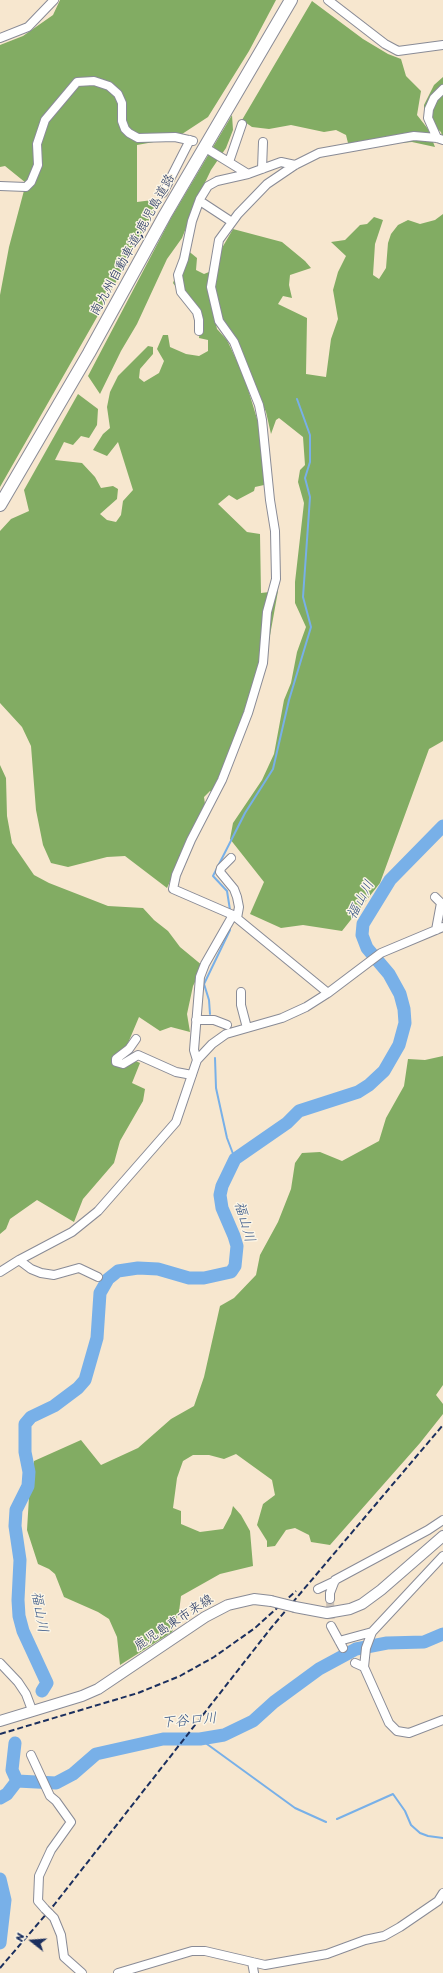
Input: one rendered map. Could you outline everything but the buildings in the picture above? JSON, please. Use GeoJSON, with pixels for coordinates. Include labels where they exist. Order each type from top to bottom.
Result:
{"type":"FeatureCollection","features":[{"type":"Feature","properties":{"kind":"highway","name":"南九州自動車道;鹿児島道路"},"geometry":{"type":"LineString","coordinates":[[0,505],[89,353],[165,215],[291,0]]}},
{"type":"Feature","properties":{"kind":"main road","name":"鹿児島東市来線"},"geometry":{"type":"LineString","coordinates":[[0,1721],[82,1696],[98,1689],[220,1608],[240,1601],[254,1599],[271,1601],[328,1613],[350,1609],[362,1604],[381,1590],[443,1536]]}},
{"type":"Feature","properties":{"kind":"street"},"geometry":{"type":"LineString","coordinates":[[0,38],[28,27],[54,0]]}},
{"type":"Feature","properties":{"kind":"street"},"geometry":{"type":"LineString","coordinates":[[328,0],[385,44],[398,51],[443,45]]}},
{"type":"Feature","properties":{"kind":"street"},"geometry":{"type":"LineString","coordinates":[[0,186],[26,187],[31,182],[38,165],[38,144],[44,120],[77,82],[94,81],[109,86],[118,94],[122,103],[122,121],[129,134],[138,138],[175,137],[191,140],[162,193]]}},
{"type":"Feature","properties":{"kind":"street"},"geometry":{"type":"LineString","coordinates":[[440,139],[428,118],[429,109],[434,98],[443,89]]}},
{"type":"Feature","properties":{"kind":"street"},"geometry":{"type":"LineString","coordinates":[[229,162],[242,124]]}},
{"type":"Feature","properties":{"kind":"street"},"geometry":{"type":"LineString","coordinates":[[328,993],[235,916],[173,889],[176,875],[191,840],[222,780],[248,713],[263,663],[268,612],[276,579],[274,531],[262,420],[259,405],[234,342],[219,321],[211,287],[220,240],[232,222],[267,184],[295,165],[319,153],[414,136],[440,139]]}},
{"type":"Feature","properties":{"kind":"street"},"geometry":{"type":"LineString","coordinates":[[262,169],[263,142]]}},
{"type":"Feature","properties":{"kind":"street"},"geometry":{"type":"LineString","coordinates":[[209,150],[248,174]]}},
{"type":"Feature","properties":{"kind":"street"},"geometry":{"type":"LineString","coordinates":[[199,331],[197,312],[181,292],[178,275],[184,259],[192,221],[208,186],[281,162],[295,165]]}},
{"type":"Feature","properties":{"kind":"street"},"geometry":{"type":"LineString","coordinates":[[200,201],[232,222]]}},
{"type":"Feature","properties":{"kind":"street"},"geometry":{"type":"LineString","coordinates":[[197,1060],[194,1050],[200,977],[205,964],[239,907],[234,889],[220,872],[231,858]]}},
{"type":"Feature","properties":{"kind":"street"},"geometry":{"type":"LineString","coordinates":[[0,1272],[19,1260],[72,1232],[98,1211],[176,1122],[197,1060],[212,1044],[226,1034],[282,1018],[306,1007],[366,966],[381,953],[439,929],[441,903],[435,897]]}},
{"type":"Feature","properties":{"kind":"street"},"geometry":{"type":"LineString","coordinates":[[241,992],[241,1006],[247,1028]]}},
{"type":"Feature","properties":{"kind":"street"},"geometry":{"type":"LineString","coordinates":[[196,1020],[214,1020],[227,1025]]}},
{"type":"Feature","properties":{"kind":"street"},"geometry":{"type":"LineString","coordinates":[[136,1039],[129,1049],[116,1059],[116,1062],[123,1064],[138,1055],[176,1072],[192,1075]]}},
{"type":"Feature","properties":{"kind":"street"},"geometry":{"type":"LineString","coordinates":[[19,1260],[31,1269],[41,1273],[54,1275],[79,1268],[98,1277]]}},
{"type":"Feature","properties":{"kind":"street"},"geometry":{"type":"LineString","coordinates":[[318,1589],[434,1527],[443,1520]]}},
{"type":"Feature","properties":{"kind":"street"},"geometry":{"type":"LineString","coordinates":[[443,1556],[370,1636],[364,1663],[380,1706],[393,1729],[403,1733],[409,1733],[443,1720]]}},
{"type":"Feature","properties":{"kind":"street"},"geometry":{"type":"LineString","coordinates":[[330,1599],[330,1593],[335,1580]]}},
{"type":"Feature","properties":{"kind":"street"},"geometry":{"type":"LineString","coordinates":[[332,1626],[341,1644],[370,1636]]}},
{"type":"Feature","properties":{"kind":"street"},"geometry":{"type":"LineString","coordinates":[[355,1663],[364,1663]]}},
{"type":"Feature","properties":{"kind":"street"},"geometry":{"type":"LineString","coordinates":[[0,1664],[18,1682],[26,1694],[32,1710]]}},
{"type":"Feature","properties":{"kind":"street"},"geometry":{"type":"LineString","coordinates":[[31,1755],[50,1796],[56,1801],[71,1822],[51,1850],[39,1876],[38,1901],[54,1918],[61,1935],[64,1957],[82,1973]]}},
{"type":"Feature","properties":{"kind":"street"},"geometry":{"type":"LineString","coordinates":[[118,1973],[192,1951],[205,1951],[265,1965],[327,1954],[365,1940],[384,1936],[438,1901],[443,1893]]}},
{"type":"Feature","properties":{"kind":"street"},"geometry":{"type":"LineString","coordinates":[[252,1962],[254,1973]]}},
{"type":"Feature","properties":{"kind":"green space"},"geometry":{"type":"Polygon","coordinates":[[[60,0],[276,0],[249,51],[208,117],[176,138],[137,145],[137,202],[160,199],[101,310],[0,487],[0,295],[9,247],[26,183],[5,166],[0,167],[0,45],[23,36],[53,15],[60,0]]]}},
{"type":"Feature","properties":{"kind":"green space"},"geometry":{"type":"Polygon","coordinates":[[[312,1],[363,39],[388,54],[401,59],[406,76],[421,91],[417,115],[428,129],[435,147],[412,142],[349,147],[346,135],[336,130],[324,132],[291,125],[269,129],[252,127],[242,120],[312,1]]]}},
{"type":"Feature","properties":{"kind":"green space"},"geometry":{"type":"Polygon","coordinates":[[[443,77],[443,141],[441,132],[424,118],[424,105],[434,85],[443,77]]]}},
{"type":"Feature","properties":{"kind":"green space"},"geometry":{"type":"Polygon","coordinates":[[[232,115],[233,130],[226,148],[211,170],[182,238],[167,259],[137,324],[121,351],[100,394],[88,376],[171,218],[232,115]]]}},
{"type":"Feature","properties":{"kind":"green space"},"geometry":{"type":"Polygon","coordinates":[[[443,214],[443,741],[429,749],[380,883],[342,931],[303,925],[281,928],[250,914],[264,882],[230,839],[233,823],[262,780],[274,754],[284,700],[291,683],[297,652],[306,627],[295,603],[295,582],[304,503],[298,482],[300,470],[305,465],[303,437],[279,418],[276,420],[271,434],[266,412],[241,356],[227,333],[214,295],[215,260],[233,229],[282,242],[305,261],[311,268],[290,275],[289,285],[292,298],[283,296],[278,304],[307,318],[306,374],[326,377],[331,339],[338,319],[333,290],[338,272],[346,256],[331,242],[345,240],[360,225],[367,224],[374,217],[383,220],[375,244],[373,275],[379,279],[386,268],[388,243],[391,234],[398,225],[408,220],[420,224],[435,220],[443,214]]]}},
{"type":"Feature","properties":{"kind":"green space"},"geometry":{"type":"Polygon","coordinates":[[[186,249],[197,258],[196,270],[204,274],[209,272],[212,306],[217,329],[227,340],[244,376],[258,422],[267,440],[264,485],[255,487],[254,491],[237,500],[229,495],[218,504],[247,532],[260,534],[261,593],[278,591],[269,641],[250,717],[217,795],[210,791],[204,797],[206,811],[186,847],[167,888],[125,856],[107,857],[68,867],[51,863],[43,845],[36,810],[31,746],[22,727],[0,703],[0,531],[11,519],[29,511],[24,490],[78,394],[98,409],[97,425],[89,438],[81,436],[73,445],[64,442],[55,460],[82,463],[95,477],[101,488],[113,486],[118,489],[117,499],[100,514],[107,520],[116,522],[121,515],[123,501],[133,490],[118,442],[107,456],[93,450],[103,434],[110,428],[107,407],[110,392],[118,376],[148,346],[153,347],[153,354],[140,369],[139,378],[144,382],[159,373],[164,361],[157,349],[163,335],[168,335],[170,347],[186,354],[199,356],[208,351],[208,340],[199,338],[201,321],[173,283],[186,249]]]}},
{"type":"Feature","properties":{"kind":"green space"},"geometry":{"type":"Polygon","coordinates":[[[0,765],[6,778],[7,816],[12,843],[34,875],[49,883],[108,906],[143,908],[154,920],[168,931],[180,947],[203,966],[193,986],[187,1014],[190,1032],[171,1027],[160,1031],[139,1017],[123,1055],[140,1063],[132,1083],[145,1089],[143,1101],[120,1141],[114,1163],[83,1199],[74,1222],[37,1200],[10,1219],[6,1229],[0,1234],[0,765]]]}},
{"type":"Feature","properties":{"kind":"green space"},"geometry":{"type":"Polygon","coordinates":[[[443,1056],[443,1385],[436,1395],[443,1404],[443,1414],[420,1443],[330,1545],[311,1542],[309,1535],[295,1528],[286,1530],[275,1546],[267,1547],[267,1541],[257,1525],[263,1504],[275,1495],[272,1480],[236,1454],[224,1459],[209,1455],[193,1455],[183,1461],[177,1478],[173,1508],[181,1511],[181,1524],[200,1532],[223,1529],[231,1514],[233,1506],[241,1515],[250,1531],[253,1566],[220,1574],[181,1596],[179,1612],[172,1632],[120,1665],[117,1637],[109,1619],[98,1612],[64,1597],[55,1574],[49,1569],[38,1564],[27,1530],[29,1497],[34,1461],[81,1440],[101,1465],[138,1448],[171,1419],[194,1406],[204,1377],[220,1306],[234,1298],[256,1275],[260,1255],[278,1222],[291,1189],[295,1163],[302,1153],[320,1152],[342,1161],[379,1141],[386,1118],[404,1086],[408,1059],[425,1060],[443,1056]]]}},
{"type":"Feature","properties":{"kind":"waterway"},"geometry":{"type":"LineString","coordinates":[[230,910],[227,891],[213,876],[245,813],[273,769],[289,700],[311,627],[303,597],[310,497],[305,478],[310,462],[310,435],[297,399]]}},
{"type":"Feature","properties":{"kind":"waterway","name":"福山川"},"geometry":{"type":"LineString","coordinates":[[42,1691],[47,1683],[23,1631],[19,1616],[18,1600],[20,1560],[15,1526],[16,1510],[28,1486],[29,1472],[25,1452],[25,1424],[31,1417],[54,1406],[78,1388],[85,1380],[97,1338],[100,1293],[108,1279],[118,1271],[138,1268],[158,1269],[189,1278],[204,1278],[231,1272],[235,1266],[237,1246],[222,1208],[220,1195],[222,1186],[235,1159],[287,1123],[299,1111],[358,1092],[369,1085],[384,1071],[399,1045],[405,1023],[404,1009],[400,994],[389,974],[367,948],[362,935],[363,924],[390,880],[443,826]]}},
{"type":"Feature","properties":{"kind":"waterway"},"geometry":{"type":"LineString","coordinates":[[210,1014],[209,1000],[204,984],[230,930]]}},
{"type":"Feature","properties":{"kind":"waterway"},"geometry":{"type":"LineString","coordinates":[[215,1058],[216,1088],[227,1138],[235,1159]]}},
{"type":"Feature","properties":{"kind":"waterway","name":"下谷口川"},"geometry":{"type":"LineString","coordinates":[[17,1781],[56,1783],[73,1774],[96,1754],[163,1739],[200,1739],[224,1735],[253,1721],[274,1702],[319,1669],[356,1649],[387,1643],[424,1642],[443,1634]]}},
{"type":"Feature","properties":{"kind":"waterway"},"geometry":{"type":"LineString","coordinates":[[200,1739],[295,1808],[326,1822]]}},
{"type":"Feature","properties":{"kind":"waterway","name":"福山川"},"geometry":{"type":"LineString","coordinates":[[15,1743],[12,1770],[17,1781]]}},
{"type":"Feature","properties":{"kind":"waterway","name":"下谷口川"},"geometry":{"type":"LineString","coordinates":[[0,1798],[7,1794],[17,1781]]}},
{"type":"Feature","properties":{"kind":"waterway"},"geometry":{"type":"LineString","coordinates":[[337,1819],[393,1794],[405,1811],[411,1825],[420,1833],[428,1836],[443,1838]]}},
{"type":"Feature","properties":{"kind":"waterway","name":"下谷口川"},"geometry":{"type":"LineString","coordinates":[[0,1879],[5,1900],[0,1943]]}},
{"type":"Feature","properties":{"kind":"tunnel"},"geometry":{"type":"LineString","coordinates":[[330,1599],[331,1626]]}},
{"type":"Feature","properties":{"kind":"railway"},"geometry":{"type":"LineString","coordinates":[[0,1968],[54,1905],[271,1628],[443,1425]]}},
{"type":"Feature","properties":{"kind":"railway"},"geometry":{"type":"LineString","coordinates":[[0,1734],[138,1693],[180,1676],[214,1657],[255,1628],[296,1591]]}}]}
